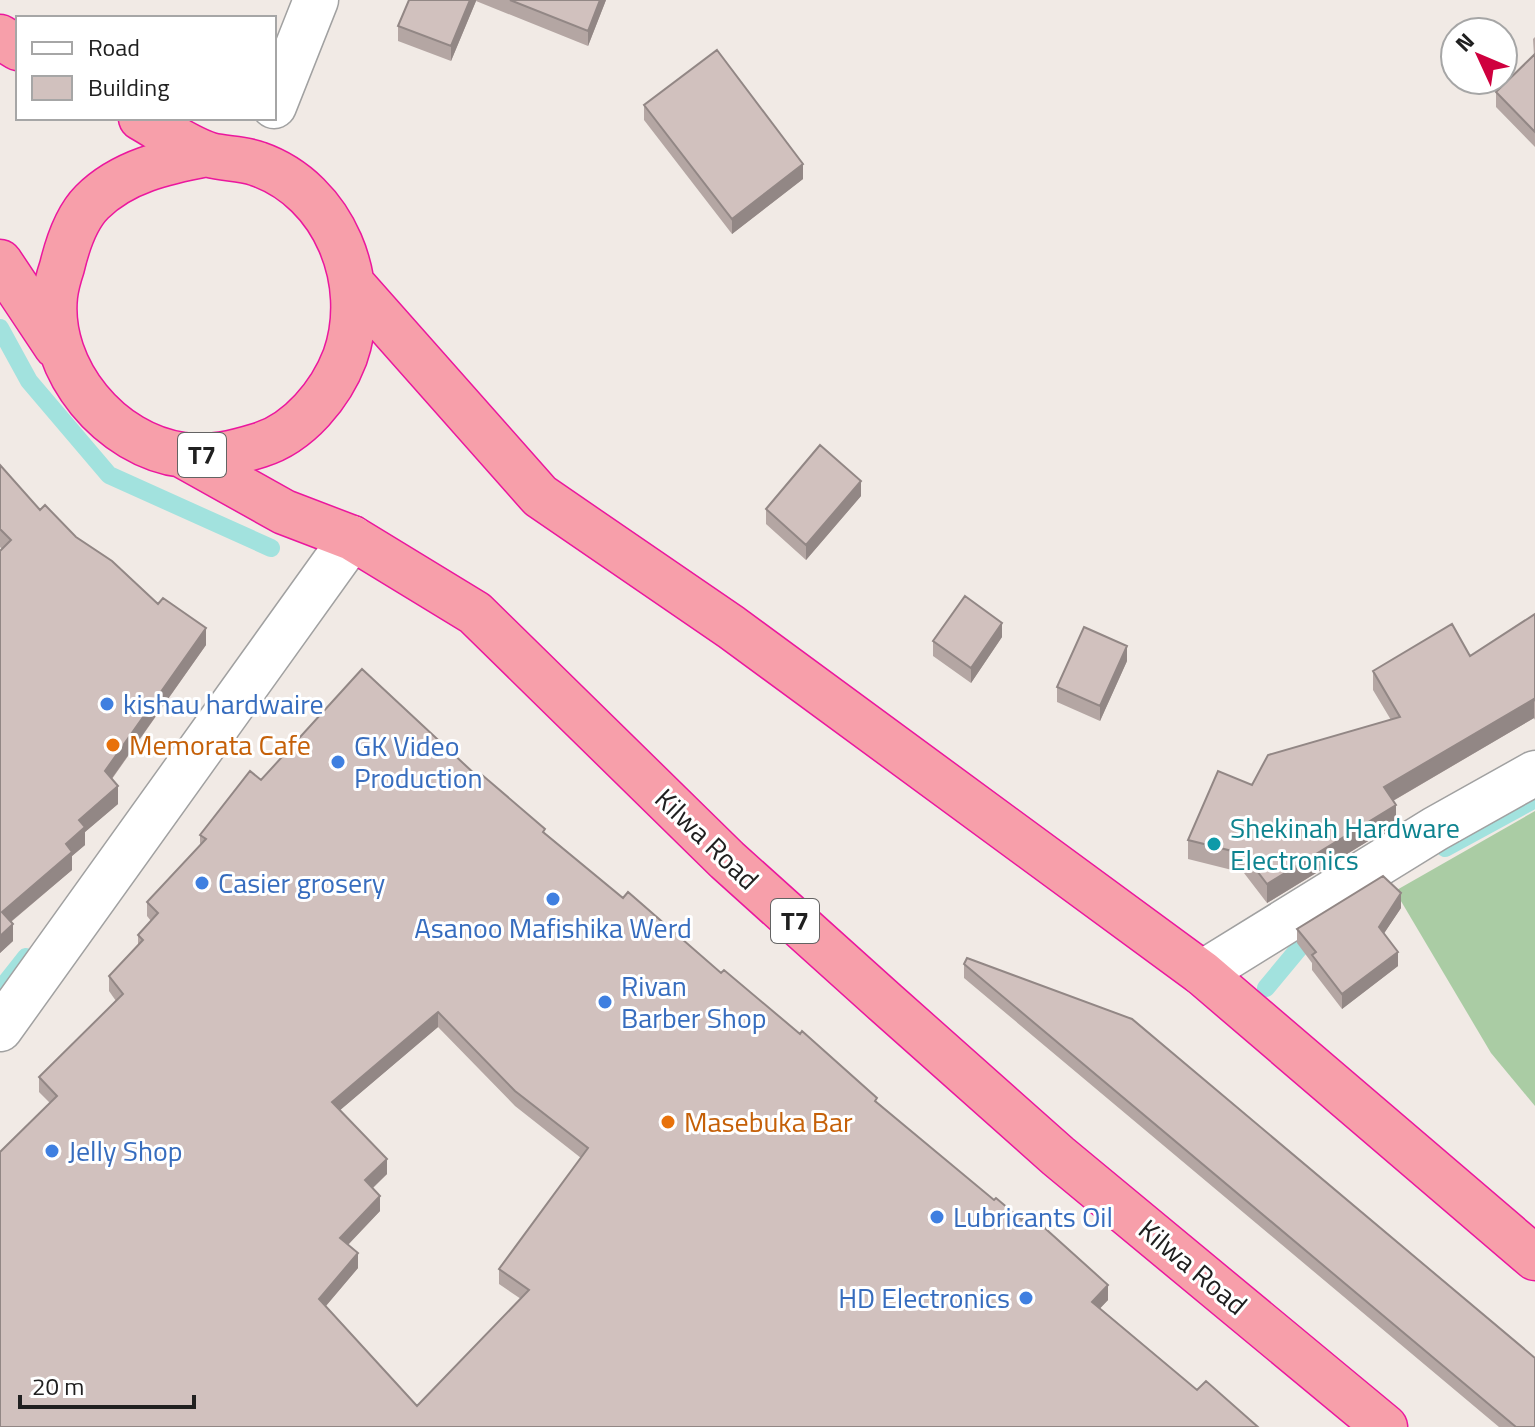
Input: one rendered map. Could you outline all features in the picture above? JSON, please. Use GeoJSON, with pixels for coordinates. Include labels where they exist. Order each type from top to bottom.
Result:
{"type":"FeatureCollection","features":[{"type":"Feature","properties":{"kind":"highway","name":"T7"},"geometry":{"type":"LineString","coordinates":[[0,262],[62,354],[88,402],[130,437],[182,455],[227,455],[273,441],[310,413],[338,376],[353,333],[354,286],[338,234],[305,191],[258,164],[207,154],[145,120]]}},
{"type":"Feature","properties":{"kind":"highway","name":"T7"},"geometry":{"type":"LineString","coordinates":[[62,354],[54,298],[68,242],[92,202],[151,165],[207,154]]}},
{"type":"Feature","properties":{"kind":"highway","name":"T7"},"geometry":{"type":"LineString","coordinates":[[354,286],[540,496],[731,627],[1202,973],[1535,1258]]}},
{"type":"Feature","properties":{"kind":"highway","name":"Kilwa Road"},"geometry":{"type":"LineString","coordinates":[[182,455],[284,512],[352,538],[475,613],[727,860],[886,1003],[1058,1156],[1385,1427]]}},
{"type":"Feature","properties":{"kind":"street"},"geometry":{"type":"LineString","coordinates":[[276,101],[316,0]]}},
{"type":"Feature","properties":{"kind":"street"},"geometry":{"type":"LineString","coordinates":[[258,164],[269,120]]}},
{"type":"Feature","properties":{"kind":"street"},"geometry":{"type":"LineString","coordinates":[[0,1029],[352,538]]}},
{"type":"Feature","properties":{"kind":"street"},"geometry":{"type":"LineString","coordinates":[[1202,973],[1435,829],[1535,773]]}},
{"type":"Feature","properties":{"kind":"green space"},"geometry":{"type":"Polygon","coordinates":[[[1535,811],[1535,1106],[1491,1053],[1395,891],[1535,811]]]}},
{"type":"Feature","properties":{"kind":"building"},"geometry":{"type":"Polygon","coordinates":[[[409,0],[470,0],[451,46],[398,26],[409,0]]]}},
{"type":"Feature","properties":{"kind":"building"},"geometry":{"type":"Polygon","coordinates":[[[510,0],[600,0],[588,31],[510,0]]]}},
{"type":"Feature","properties":{"kind":"building"},"geometry":{"type":"Polygon","coordinates":[[[717,50],[803,164],[732,219],[644,105],[717,50]]]}},
{"type":"Feature","properties":{"kind":"building"},"geometry":{"type":"Polygon","coordinates":[[[1535,54],[1535,132],[1500,96],[1519,96],[1519,70],[1535,54]]]}},
{"type":"Feature","properties":{"kind":"building"},"geometry":{"type":"Polygon","coordinates":[[[820,445],[861,481],[806,545],[766,509],[820,445]]]}},
{"type":"Feature","properties":{"kind":"building"},"geometry":{"type":"Polygon","coordinates":[[[0,465],[40,510],[45,505],[76,537],[112,561],[158,604],[163,598],[206,628],[105,771],[118,786],[79,820],[85,827],[66,844],[72,852],[2,912],[13,924],[0,936],[0,551],[11,540],[0,529],[0,465]]]}},
{"type":"Feature","properties":{"kind":"building"},"geometry":{"type":"Polygon","coordinates":[[[965,596],[1002,623],[971,668],[933,641],[965,596]]]}},
{"type":"Feature","properties":{"kind":"building"},"geometry":{"type":"Polygon","coordinates":[[[1535,614],[1535,701],[1384,787],[1396,805],[1267,884],[1244,854],[1188,840],[1218,771],[1252,785],[1268,755],[1400,717],[1373,671],[1452,624],[1470,656],[1535,614]]]}},
{"type":"Feature","properties":{"kind":"building"},"geometry":{"type":"Polygon","coordinates":[[[1084,627],[1127,646],[1100,706],[1057,687],[1084,627]]]}},
{"type":"Feature","properties":{"kind":"building"},"geometry":{"type":"Polygon","coordinates":[[[362,669],[478,777],[481,774],[545,829],[543,832],[623,898],[628,892],[721,973],[724,970],[800,1034],[802,1031],[877,1098],[875,1101],[994,1200],[996,1198],[1022,1220],[1028,1213],[1108,1285],[1092,1302],[1197,1390],[1206,1381],[1258,1427],[0,1427],[0,1152],[57,1096],[39,1077],[123,994],[109,976],[143,940],[138,935],[158,913],[147,902],[206,839],[200,835],[250,771],[261,780],[362,669]],[[438,1012],[332,1102],[387,1159],[365,1180],[380,1196],[340,1238],[358,1253],[319,1299],[417,1406],[529,1290],[499,1269],[588,1148],[515,1091],[438,1012]]]}},
{"type":"Feature","properties":{"kind":"building"},"geometry":{"type":"Polygon","coordinates":[[[1383,876],[1401,893],[1379,927],[1398,952],[1342,994],[1312,955],[1316,952],[1297,929],[1383,876]]]}},
{"type":"Feature","properties":{"kind":"building"},"geometry":{"type":"Polygon","coordinates":[[[967,958],[1132,1019],[1535,1358],[1535,1427],[1516,1427],[964,964],[967,958]]]}},
{"type":"Feature","properties":{"kind":"waterway"},"geometry":{"type":"LineString","coordinates":[[0,328],[29,381],[109,475],[271,548]]}},
{"type":"Feature","properties":{"kind":"waterway"},"geometry":{"type":"LineString","coordinates":[[1445,848],[1535,799]]}},
{"type":"Feature","properties":{"kind":"waterway"},"geometry":{"type":"LineString","coordinates":[[1266,988],[1315,929]]}},
{"type":"Feature","properties":{"kind":"waterway"},"geometry":{"type":"LineString","coordinates":[[0,990],[26,957]]}},
{"type":"Feature","properties":{"kind":"place","name":"kishau hardwaire"},"geometry":{"type":"Point","coordinates":[107,704]}},
{"type":"Feature","properties":{"kind":"place","name":"Memorata Cafe"},"geometry":{"type":"Point","coordinates":[113,745]}},
{"type":"Feature","properties":{"kind":"place","name":"GK Video Production"},"geometry":{"type":"Point","coordinates":[338,762]}},
{"type":"Feature","properties":{"kind":"place","name":"Shekinah Hardware Electronics"},"geometry":{"type":"Point","coordinates":[1214,844]}},
{"type":"Feature","properties":{"kind":"place","name":"Casier grosery"},"geometry":{"type":"Point","coordinates":[202,883]}},
{"type":"Feature","properties":{"kind":"place","name":"Asanoo Mafishika Werd"},"geometry":{"type":"Point","coordinates":[553,899]}},
{"type":"Feature","properties":{"kind":"place","name":"Rivan Barber Shop"},"geometry":{"type":"Point","coordinates":[605,1002]}},
{"type":"Feature","properties":{"kind":"place","name":"Masebuka Bar"},"geometry":{"type":"Point","coordinates":[668,1122]}},
{"type":"Feature","properties":{"kind":"place","name":"Jelly Shop"},"geometry":{"type":"Point","coordinates":[52,1151]}},
{"type":"Feature","properties":{"kind":"place","name":"Lubricants Oil"},"geometry":{"type":"Point","coordinates":[937,1217]}},
{"type":"Feature","properties":{"kind":"place","name":"HD Electronics"},"geometry":{"type":"Point","coordinates":[1026,1298]}}]}
